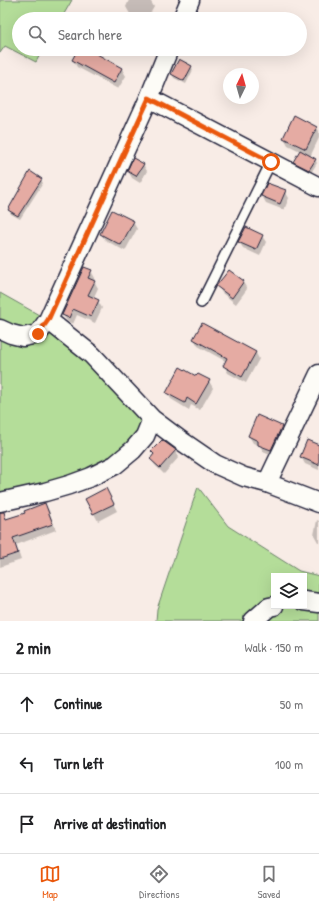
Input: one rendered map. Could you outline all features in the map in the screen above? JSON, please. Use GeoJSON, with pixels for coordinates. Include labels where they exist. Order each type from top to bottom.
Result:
{"type":"FeatureCollection","features":[{"type":"Feature","properties":{"kind":"street"},"geometry":{"type":"LineString","coordinates":[[185,12],[190,0]]}},
{"type":"Feature","properties":{"kind":"street"},"geometry":{"type":"LineString","coordinates":[[0,329],[23,337],[38,334],[48,320],[167,56]]}},
{"type":"Feature","properties":{"kind":"street"},"geometry":{"type":"LineString","coordinates":[[149,98],[319,187]]}},
{"type":"Feature","properties":{"kind":"street"},"geometry":{"type":"LineString","coordinates":[[48,320],[92,355],[152,419],[215,464],[244,477],[267,483],[319,504]]}},
{"type":"Feature","properties":{"kind":"street"},"geometry":{"type":"LineString","coordinates":[[267,483],[319,374]]}},
{"type":"Feature","properties":{"kind":"street"},"geometry":{"type":"LineString","coordinates":[[0,502],[69,485],[91,477],[115,465],[133,450],[144,436],[152,419]]}},
{"type":"Feature","properties":{"kind":"street"},"geometry":{"type":"LineString","coordinates":[[307,601],[319,603]]}},
{"type":"Feature","properties":{"kind":"street"},"geometry":{"type":"LineString","coordinates":[[253,621],[271,607]]}},
{"type":"Feature","properties":{"kind":"lane"},"geometry":{"type":"LineString","coordinates":[[201,302],[271,162]]}},
{"type":"Feature","properties":{"kind":"green space"},"geometry":{"type":"Polygon","coordinates":[[[0,0],[72,0],[65,12],[12,12],[12,50],[5,46],[0,53],[0,0]]]}},
{"type":"Feature","properties":{"kind":"green space"},"geometry":{"type":"Polygon","coordinates":[[[24,56],[39,56],[36,62],[24,56]]]}},
{"type":"Feature","properties":{"kind":"green space"},"geometry":{"type":"Polygon","coordinates":[[[0,293],[48,320],[152,419],[115,465],[0,502],[0,293]]]}},
{"type":"Feature","properties":{"kind":"green space"},"geometry":{"type":"Polygon","coordinates":[[[198,487],[228,526],[299,571],[307,573],[319,576],[319,621],[156,621],[157,609],[198,487]]]}},
{"type":"Feature","properties":{"kind":"building"},"geometry":{"type":"Polygon","coordinates":[[[74,56],[101,56],[122,68],[114,83],[72,60],[74,56]]]}},
{"type":"Feature","properties":{"kind":"building"},"geometry":{"type":"Polygon","coordinates":[[[179,59],[192,66],[184,81],[171,74],[179,59]]]}},
{"type":"Feature","properties":{"kind":"building"},"geometry":{"type":"Polygon","coordinates":[[[294,115],[317,127],[306,149],[283,138],[294,115]]]}},
{"type":"Feature","properties":{"kind":"building"},"geometry":{"type":"Polygon","coordinates":[[[300,150],[316,159],[309,170],[293,162],[300,150]]]}},
{"type":"Feature","properties":{"kind":"building"},"geometry":{"type":"Polygon","coordinates":[[[133,158],[144,164],[136,176],[127,171],[133,158]]]}},
{"type":"Feature","properties":{"kind":"building"},"geometry":{"type":"Polygon","coordinates":[[[30,171],[42,179],[18,216],[8,210],[30,171]]]}},
{"type":"Feature","properties":{"kind":"building"},"geometry":{"type":"Polygon","coordinates":[[[267,183],[286,190],[280,204],[261,196],[267,183]]]}},
{"type":"Feature","properties":{"kind":"building"},"geometry":{"type":"Polygon","coordinates":[[[112,210],[134,221],[121,245],[100,234],[112,210]]]}},
{"type":"Feature","properties":{"kind":"building"},"geometry":{"type":"Polygon","coordinates":[[[246,227],[263,235],[256,250],[238,242],[246,227]]]}},
{"type":"Feature","properties":{"kind":"building"},"geometry":{"type":"Polygon","coordinates":[[[84,267],[92,270],[88,278],[95,281],[88,295],[99,300],[91,317],[73,309],[69,318],[62,315],[84,267]]]}},
{"type":"Feature","properties":{"kind":"building"},"geometry":{"type":"Polygon","coordinates":[[[229,270],[244,281],[232,298],[216,286],[229,270]]]}},
{"type":"Feature","properties":{"kind":"building"},"geometry":{"type":"Polygon","coordinates":[[[202,323],[256,352],[242,377],[223,366],[227,358],[193,339],[202,323]]]}},
{"type":"Feature","properties":{"kind":"building"},"geometry":{"type":"Polygon","coordinates":[[[180,367],[196,376],[198,374],[210,380],[196,404],[187,398],[185,403],[166,393],[180,367]]]}},
{"type":"Feature","properties":{"kind":"building"},"geometry":{"type":"Polygon","coordinates":[[[257,415],[282,426],[271,450],[258,445],[258,441],[248,436],[257,415]]]}},
{"type":"Feature","properties":{"kind":"building"},"geometry":{"type":"Polygon","coordinates":[[[162,440],[176,450],[160,468],[150,459],[154,454],[151,451],[162,440]]]}},
{"type":"Feature","properties":{"kind":"building"},"geometry":{"type":"Polygon","coordinates":[[[307,440],[319,445],[319,465],[300,457],[307,440]]]}},
{"type":"Feature","properties":{"kind":"building"},"geometry":{"type":"Polygon","coordinates":[[[106,488],[114,504],[93,514],[85,499],[106,488]]]}},
{"type":"Feature","properties":{"kind":"building"},"geometry":{"type":"Polygon","coordinates":[[[45,503],[53,524],[13,538],[18,553],[0,559],[0,512],[4,512],[6,519],[25,513],[24,511],[45,503]]]}},
{"type":"Feature","properties":{"kind":"route"},"geometry":{"type":"LineString","coordinates":[[38,334],[48,320],[149,98],[271,162]]}}]}
